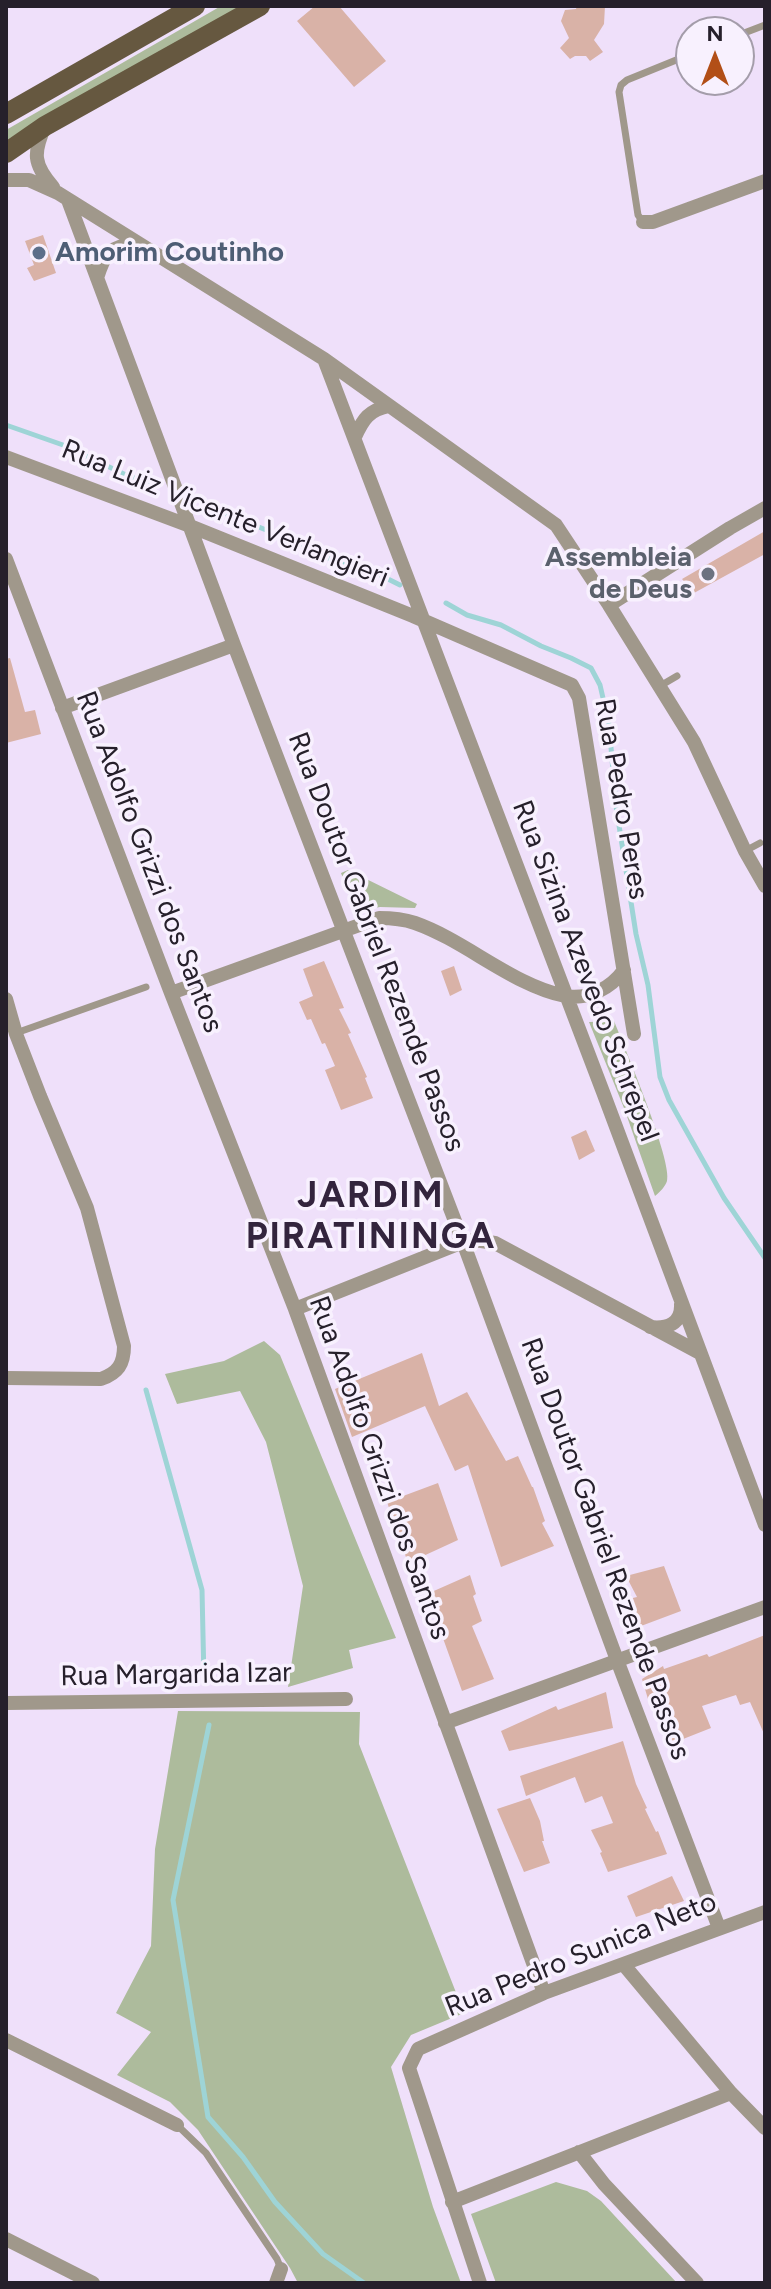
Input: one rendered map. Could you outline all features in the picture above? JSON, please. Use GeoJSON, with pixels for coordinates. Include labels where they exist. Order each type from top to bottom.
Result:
{"type":"FeatureCollection","features":[{"type":"Feature","properties":{"kind":"main road"},"geometry":{"type":"LineString","coordinates":[[6,114],[195,6]]}},
{"type":"Feature","properties":{"kind":"main road"},"geometry":{"type":"LineString","coordinates":[[6,153],[45,126],[260,6]]}},
{"type":"Feature","properties":{"kind":"street"},"geometry":{"type":"LineString","coordinates":[[45,126],[37,148],[37,164],[47,181],[63,196]]}},
{"type":"Feature","properties":{"kind":"street"},"geometry":{"type":"LineString","coordinates":[[6,180],[29,180],[63,196],[324,359],[556,525],[694,742],[745,851],[765,886]]}},
{"type":"Feature","properties":{"kind":"street"},"geometry":{"type":"LineString","coordinates":[[643,222],[653,222],[765,181]]}},
{"type":"Feature","properties":{"kind":"street","name":"Rua Doutor Gabriel Rezende Passos"},"geometry":{"type":"LineString","coordinates":[[63,196],[97,278],[463,1242],[719,1928]]}},
{"type":"Feature","properties":{"kind":"street"},"geometry":{"type":"LineString","coordinates":[[97,278],[109,251],[119,245],[136,243]]}},
{"type":"Feature","properties":{"kind":"street","name":"Rua Sizina Azevedo Schrepel"},"geometry":{"type":"LineString","coordinates":[[324,359],[765,1525]]}},
{"type":"Feature","properties":{"kind":"street"},"geometry":{"type":"LineString","coordinates":[[355,437],[368,414],[376,408],[389,406]]}},
{"type":"Feature","properties":{"kind":"street","name":"Rua Luiz Vicente Verlangieri"},"geometry":{"type":"LineString","coordinates":[[6,457],[190,526],[424,621]]}},
{"type":"Feature","properties":{"kind":"street"},"geometry":{"type":"LineString","coordinates":[[609,605],[765,508]]}},
{"type":"Feature","properties":{"kind":"street","name":"Rua Adolfo Grizzi dos Santos"},"geometry":{"type":"LineString","coordinates":[[6,559],[295,1309],[544,1993]]}},
{"type":"Feature","properties":{"kind":"street","name":"Rua Pedro Peres"},"geometry":{"type":"LineString","coordinates":[[424,621],[566,682],[577,692],[634,1034]]}},
{"type":"Feature","properties":{"kind":"street"},"geometry":{"type":"LineString","coordinates":[[62,708],[234,645]]}},
{"type":"Feature","properties":{"kind":"street"},"geometry":{"type":"LineString","coordinates":[[171,993],[379,918],[414,923],[534,985],[567,996],[586,995],[602,989],[614,983],[624,970]]}},
{"type":"Feature","properties":{"kind":"street"},"geometry":{"type":"LineString","coordinates":[[6,999],[16,1034],[87,1208],[124,1346],[120,1368],[101,1379],[6,1378]]}},
{"type":"Feature","properties":{"kind":"street"},"geometry":{"type":"LineString","coordinates":[[295,1309],[474,1240],[495,1243],[700,1353]]}},
{"type":"Feature","properties":{"kind":"street"},"geometry":{"type":"LineString","coordinates":[[650,1327],[671,1325],[677,1321],[681,1312],[680,1299]]}},
{"type":"Feature","properties":{"kind":"street"},"geometry":{"type":"LineString","coordinates":[[445,1723],[765,1607]]}},
{"type":"Feature","properties":{"kind":"street","name":"Rua Margarida Izar"},"geometry":{"type":"LineString","coordinates":[[6,1703],[346,1699]]}},
{"type":"Feature","properties":{"kind":"street","name":"Rua Pedro Sunica Neto"},"geometry":{"type":"LineString","coordinates":[[452,2202],[409,2068],[418,2049],[544,1993],[765,1912]]}},
{"type":"Feature","properties":{"kind":"street"},"geometry":{"type":"LineString","coordinates":[[624,1965],[731,2093],[765,2128]]}},
{"type":"Feature","properties":{"kind":"street"},"geometry":{"type":"LineString","coordinates":[[6,2040],[177,2125]]}},
{"type":"Feature","properties":{"kind":"street"},"geometry":{"type":"LineString","coordinates":[[480,2283],[452,2202],[731,2093]]}},
{"type":"Feature","properties":{"kind":"street"},"geometry":{"type":"LineString","coordinates":[[579,2152],[604,2184],[697,2283]]}},
{"type":"Feature","properties":{"kind":"street"},"geometry":{"type":"LineString","coordinates":[[6,2239],[93,2283]]}},
{"type":"Feature","properties":{"kind":"lane"},"geometry":{"type":"LineString","coordinates":[[643,222],[638,215],[619,92],[627,80],[675,60]]}},
{"type":"Feature","properties":{"kind":"lane"},"geometry":{"type":"LineString","coordinates":[[660,686],[677,676]]}},
{"type":"Feature","properties":{"kind":"lane"},"geometry":{"type":"LineString","coordinates":[[745,851],[760,843]]}},
{"type":"Feature","properties":{"kind":"lane"},"geometry":{"type":"LineString","coordinates":[[16,1034],[146,987]]}},
{"type":"Feature","properties":{"kind":"lane"},"geometry":{"type":"LineString","coordinates":[[177,2125],[206,2153],[277,2259],[278,2276]]}},
{"type":"Feature","properties":{"kind":"green space"},"geometry":{"type":"Polygon","coordinates":[[[221,6],[243,6],[6,143],[6,130],[221,6]]]}},
{"type":"Feature","properties":{"kind":"green space"},"geometry":{"type":"Polygon","coordinates":[[[348,870],[417,904],[415,908],[354,909],[341,873],[348,870]]]}},
{"type":"Feature","properties":{"kind":"green space"},"geometry":{"type":"Polygon","coordinates":[[[614,1021],[663,1152],[667,1181],[655,1196],[589,1022],[614,1021]]]}},
{"type":"Feature","properties":{"kind":"green space"},"geometry":{"type":"Polygon","coordinates":[[[264,1341],[280,1355],[396,1638],[349,1650],[353,1668],[288,1687],[303,1586],[266,1442],[240,1391],[177,1404],[165,1374],[224,1361],[264,1341]]]}},
{"type":"Feature","properties":{"kind":"green space"},"geometry":{"type":"Polygon","coordinates":[[[178,1711],[360,1712],[359,1744],[464,2013],[411,2035],[391,2067],[433,2207],[461,2283],[298,2283],[198,2130],[170,2102],[117,2075],[151,2032],[116,2013],[151,1946],[155,1849],[178,1711]]]}},
{"type":"Feature","properties":{"kind":"green space"},"geometry":{"type":"Polygon","coordinates":[[[556,2182],[587,2191],[601,2201],[677,2283],[496,2283],[471,2214],[556,2182]]]}},
{"type":"Feature","properties":{"kind":"building"},"geometry":{"type":"Polygon","coordinates":[[[315,6],[339,6],[386,61],[354,87],[297,21],[315,6]]]}},
{"type":"Feature","properties":{"kind":"building"},"geometry":{"type":"Polygon","coordinates":[[[577,6],[605,6],[604,24],[594,40],[603,52],[590,61],[586,56],[570,59],[560,48],[569,38],[561,21],[565,10],[576,9],[577,6]]]}},
{"type":"Feature","properties":{"kind":"building","name":"Amorim Coutinho"},"geometry":{"type":"Polygon","coordinates":[[[43,235],[56,273],[34,281],[27,268],[34,265],[25,241],[43,235]]]}},
{"type":"Feature","properties":{"kind":"building"},"geometry":{"type":"Polygon","coordinates":[[[765,531],[765,554],[694,593],[682,579],[765,531]]]}},
{"type":"Feature","properties":{"kind":"building"},"geometry":{"type":"Polygon","coordinates":[[[10,658],[25,712],[35,710],[41,734],[6,743],[6,659],[10,658]]]}},
{"type":"Feature","properties":{"kind":"building"},"geometry":{"type":"Polygon","coordinates":[[[324,961],[344,1008],[339,1009],[351,1033],[348,1034],[373,1098],[341,1110],[325,1070],[335,1066],[325,1043],[322,1044],[299,1002],[313,996],[303,969],[324,961]]]}},
{"type":"Feature","properties":{"kind":"building"},"geometry":{"type":"Polygon","coordinates":[[[454,966],[462,990],[450,996],[441,971],[454,966]]]}},
{"type":"Feature","properties":{"kind":"building"},"geometry":{"type":"Polygon","coordinates":[[[586,1130],[595,1151],[579,1160],[571,1137],[586,1130]]]}},
{"type":"Feature","properties":{"kind":"building"},"geometry":{"type":"Polygon","coordinates":[[[422,1353],[439,1406],[467,1392],[506,1461],[518,1456],[533,1487],[545,1521],[542,1523],[554,1546],[501,1567],[468,1465],[455,1471],[425,1406],[352,1437],[335,1389],[422,1353]]]}},
{"type":"Feature","properties":{"kind":"building"},"geometry":{"type":"Polygon","coordinates":[[[438,1483],[458,1540],[408,1563],[387,1502],[438,1483]]]}},
{"type":"Feature","properties":{"kind":"building"},"geometry":{"type":"Polygon","coordinates":[[[664,1566],[681,1611],[633,1629],[624,1600],[637,1597],[626,1576],[664,1566]]]}},
{"type":"Feature","properties":{"kind":"building"},"geometry":{"type":"Polygon","coordinates":[[[470,1575],[482,1621],[472,1626],[494,1679],[462,1691],[427,1594],[470,1575]]]}},
{"type":"Feature","properties":{"kind":"building"},"geometry":{"type":"Polygon","coordinates":[[[765,1635],[765,1736],[750,1702],[740,1705],[736,1695],[702,1706],[711,1728],[673,1743],[657,1694],[648,1699],[642,1679],[663,1666],[664,1669],[707,1654],[709,1657],[765,1635]]]}},
{"type":"Feature","properties":{"kind":"building"},"geometry":{"type":"Polygon","coordinates":[[[606,1692],[613,1728],[509,1751],[501,1731],[556,1706],[558,1710],[606,1692]]]}},
{"type":"Feature","properties":{"kind":"building"},"geometry":{"type":"Polygon","coordinates":[[[623,1741],[645,1809],[667,1854],[608,1872],[591,1830],[613,1823],[602,1796],[585,1803],[575,1777],[526,1796],[520,1776],[623,1741]]]}},
{"type":"Feature","properties":{"kind":"building"},"geometry":{"type":"Polygon","coordinates":[[[530,1798],[540,1821],[542,1841],[550,1863],[524,1872],[497,1809],[530,1798]]]}},
{"type":"Feature","properties":{"kind":"building"},"geometry":{"type":"Polygon","coordinates":[[[672,1876],[684,1901],[636,1917],[627,1896],[672,1876]]]}},
{"type":"Feature","properties":{"kind":"waterway"},"geometry":{"type":"LineString","coordinates":[[6,425],[63,445],[126,475],[156,485]]}},
{"type":"Feature","properties":{"kind":"waterway"},"geometry":{"type":"LineString","coordinates":[[207,506],[313,549],[325,558],[380,575],[400,585]]}},
{"type":"Feature","properties":{"kind":"waterway"},"geometry":{"type":"LineString","coordinates":[[446,603],[467,615],[501,625],[591,668],[600,685],[609,724],[616,806],[636,934],[648,985],[660,1077],[669,1100],[724,1198],[765,1258]]}},
{"type":"Feature","properties":{"kind":"waterway"},"geometry":{"type":"LineString","coordinates":[[146,1390],[202,1590],[204,1680]]}},
{"type":"Feature","properties":{"kind":"waterway"},"geometry":{"type":"LineString","coordinates":[[209,1725],[173,1900],[208,2117],[243,2157],[275,2202],[323,2254],[364,2283]]}},
{"type":"Feature","properties":{"kind":"place","name":"Amorim Coutinho"},"geometry":{"type":"Point","coordinates":[39,253]}},
{"type":"Feature","properties":{"kind":"place","name":"Assembleia de Deus"},"geometry":{"type":"Point","coordinates":[708,574]}},
{"type":"Feature","properties":{"kind":"district","name":"JARDIM PIRATININGA"},"geometry":{"type":"Point","coordinates":[371,1216]}}]}
